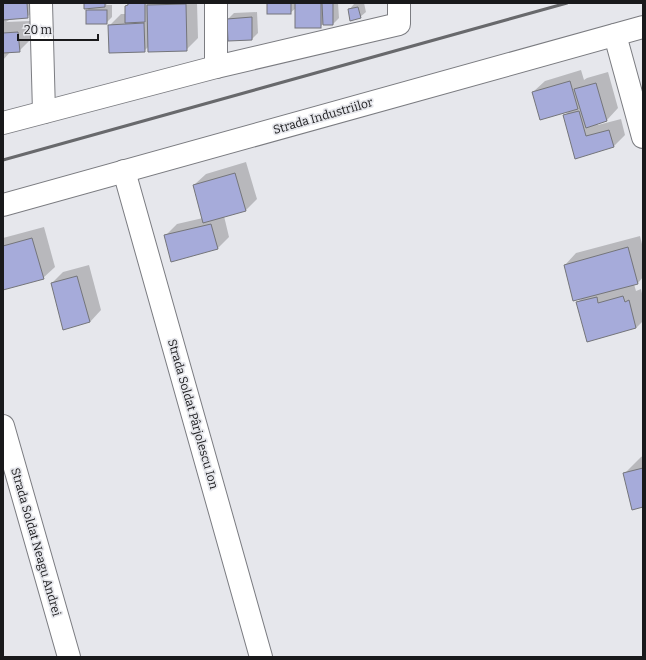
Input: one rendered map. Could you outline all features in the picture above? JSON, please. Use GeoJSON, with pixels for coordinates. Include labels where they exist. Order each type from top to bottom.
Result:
{"type":"FeatureCollection","features":[{"type":"Feature","properties":{"kind":"street"},"geometry":{"type":"LineString","coordinates":[[41,3],[44,112]]}},
{"type":"Feature","properties":{"kind":"street"},"geometry":{"type":"LineString","coordinates":[[216,3],[216,67]]}},
{"type":"Feature","properties":{"kind":"street"},"geometry":{"type":"LineString","coordinates":[[3,122],[216,67],[399,14]]}},
{"type":"Feature","properties":{"kind":"street","name":"Strada Industriilor"},"geometry":{"type":"LineString","coordinates":[[3,205],[643,27]]}},
{"type":"Feature","properties":{"kind":"street"},"geometry":{"type":"LineString","coordinates":[[615,35],[643,137]]}},
{"type":"Feature","properties":{"kind":"street","name":"Strada Soldat Pârjolescu Ion"},"geometry":{"type":"LineString","coordinates":[[124,171],[261,657]]}},
{"type":"Feature","properties":{"kind":"street","name":"Strada Soldat Neagu Andrei"},"geometry":{"type":"LineString","coordinates":[[3,426],[69,657]]}},
{"type":"Feature","properties":{"kind":"building"},"geometry":{"type":"Polygon","coordinates":[[[3,3],[27,3],[28,18],[3,20],[3,3]]]}},
{"type":"Feature","properties":{"kind":"building"},"geometry":{"type":"Polygon","coordinates":[[[84,3],[105,3],[105,7],[84,9],[84,3]]]}},
{"type":"Feature","properties":{"kind":"building"},"geometry":{"type":"Polygon","coordinates":[[[128,3],[145,3],[145,22],[125,23],[125,6],[128,5],[128,3]]]}},
{"type":"Feature","properties":{"kind":"building"},"geometry":{"type":"Polygon","coordinates":[[[267,3],[291,3],[291,14],[267,14],[267,3]]]}},
{"type":"Feature","properties":{"kind":"building"},"geometry":{"type":"Polygon","coordinates":[[[295,3],[321,3],[321,28],[295,28],[295,3]]]}},
{"type":"Feature","properties":{"kind":"building"},"geometry":{"type":"Polygon","coordinates":[[[322,3],[333,3],[333,25],[323,25],[322,3]]]}},
{"type":"Feature","properties":{"kind":"building"},"geometry":{"type":"Polygon","coordinates":[[[186,4],[187,51],[148,52],[147,5],[186,4]]]}},
{"type":"Feature","properties":{"kind":"building"},"geometry":{"type":"Polygon","coordinates":[[[358,7],[361,18],[350,21],[348,9],[358,7]]]}},
{"type":"Feature","properties":{"kind":"building"},"geometry":{"type":"Polygon","coordinates":[[[86,10],[107,10],[107,24],[86,24],[86,10]]]}},
{"type":"Feature","properties":{"kind":"building"},"geometry":{"type":"Polygon","coordinates":[[[252,17],[252,40],[228,41],[227,19],[252,17]]]}},
{"type":"Feature","properties":{"kind":"building"},"geometry":{"type":"Polygon","coordinates":[[[144,23],[145,52],[109,53],[108,25],[144,23]]]}},
{"type":"Feature","properties":{"kind":"building"},"geometry":{"type":"Polygon","coordinates":[[[18,32],[20,52],[3,53],[3,33],[18,32]]]}},
{"type":"Feature","properties":{"kind":"building"},"geometry":{"type":"Polygon","coordinates":[[[570,81],[578,109],[540,120],[532,92],[570,81]]]}},
{"type":"Feature","properties":{"kind":"building"},"geometry":{"type":"Polygon","coordinates":[[[596,83],[607,121],[586,128],[574,89],[596,83]]]}},
{"type":"Feature","properties":{"kind":"building"},"geometry":{"type":"Polygon","coordinates":[[[579,111],[586,136],[609,130],[614,147],[575,159],[563,115],[579,111]]]}},
{"type":"Feature","properties":{"kind":"building"},"geometry":{"type":"Polygon","coordinates":[[[235,173],[246,211],[203,223],[193,185],[235,173]]]}},
{"type":"Feature","properties":{"kind":"building"},"geometry":{"type":"Polygon","coordinates":[[[211,224],[218,249],[171,262],[164,235],[211,224]]]}},
{"type":"Feature","properties":{"kind":"building"},"geometry":{"type":"Polygon","coordinates":[[[32,238],[44,279],[3,290],[3,246],[32,238]]]}},
{"type":"Feature","properties":{"kind":"building"},"geometry":{"type":"Polygon","coordinates":[[[628,247],[638,284],[573,301],[564,265],[628,247]]]}},
{"type":"Feature","properties":{"kind":"building"},"geometry":{"type":"Polygon","coordinates":[[[77,276],[90,322],[63,330],[51,283],[77,276]]]}},
{"type":"Feature","properties":{"kind":"building"},"geometry":{"type":"Polygon","coordinates":[[[623,296],[625,302],[629,300],[636,328],[587,342],[576,302],[597,297],[598,303],[623,296]]]}},
{"type":"Feature","properties":{"kind":"building"},"geometry":{"type":"Polygon","coordinates":[[[643,468],[643,507],[632,510],[623,473],[643,468]]]}},
{"type":"Feature","properties":{"kind":"railway"},"geometry":{"type":"LineString","coordinates":[[3,160],[567,3]]}}]}
